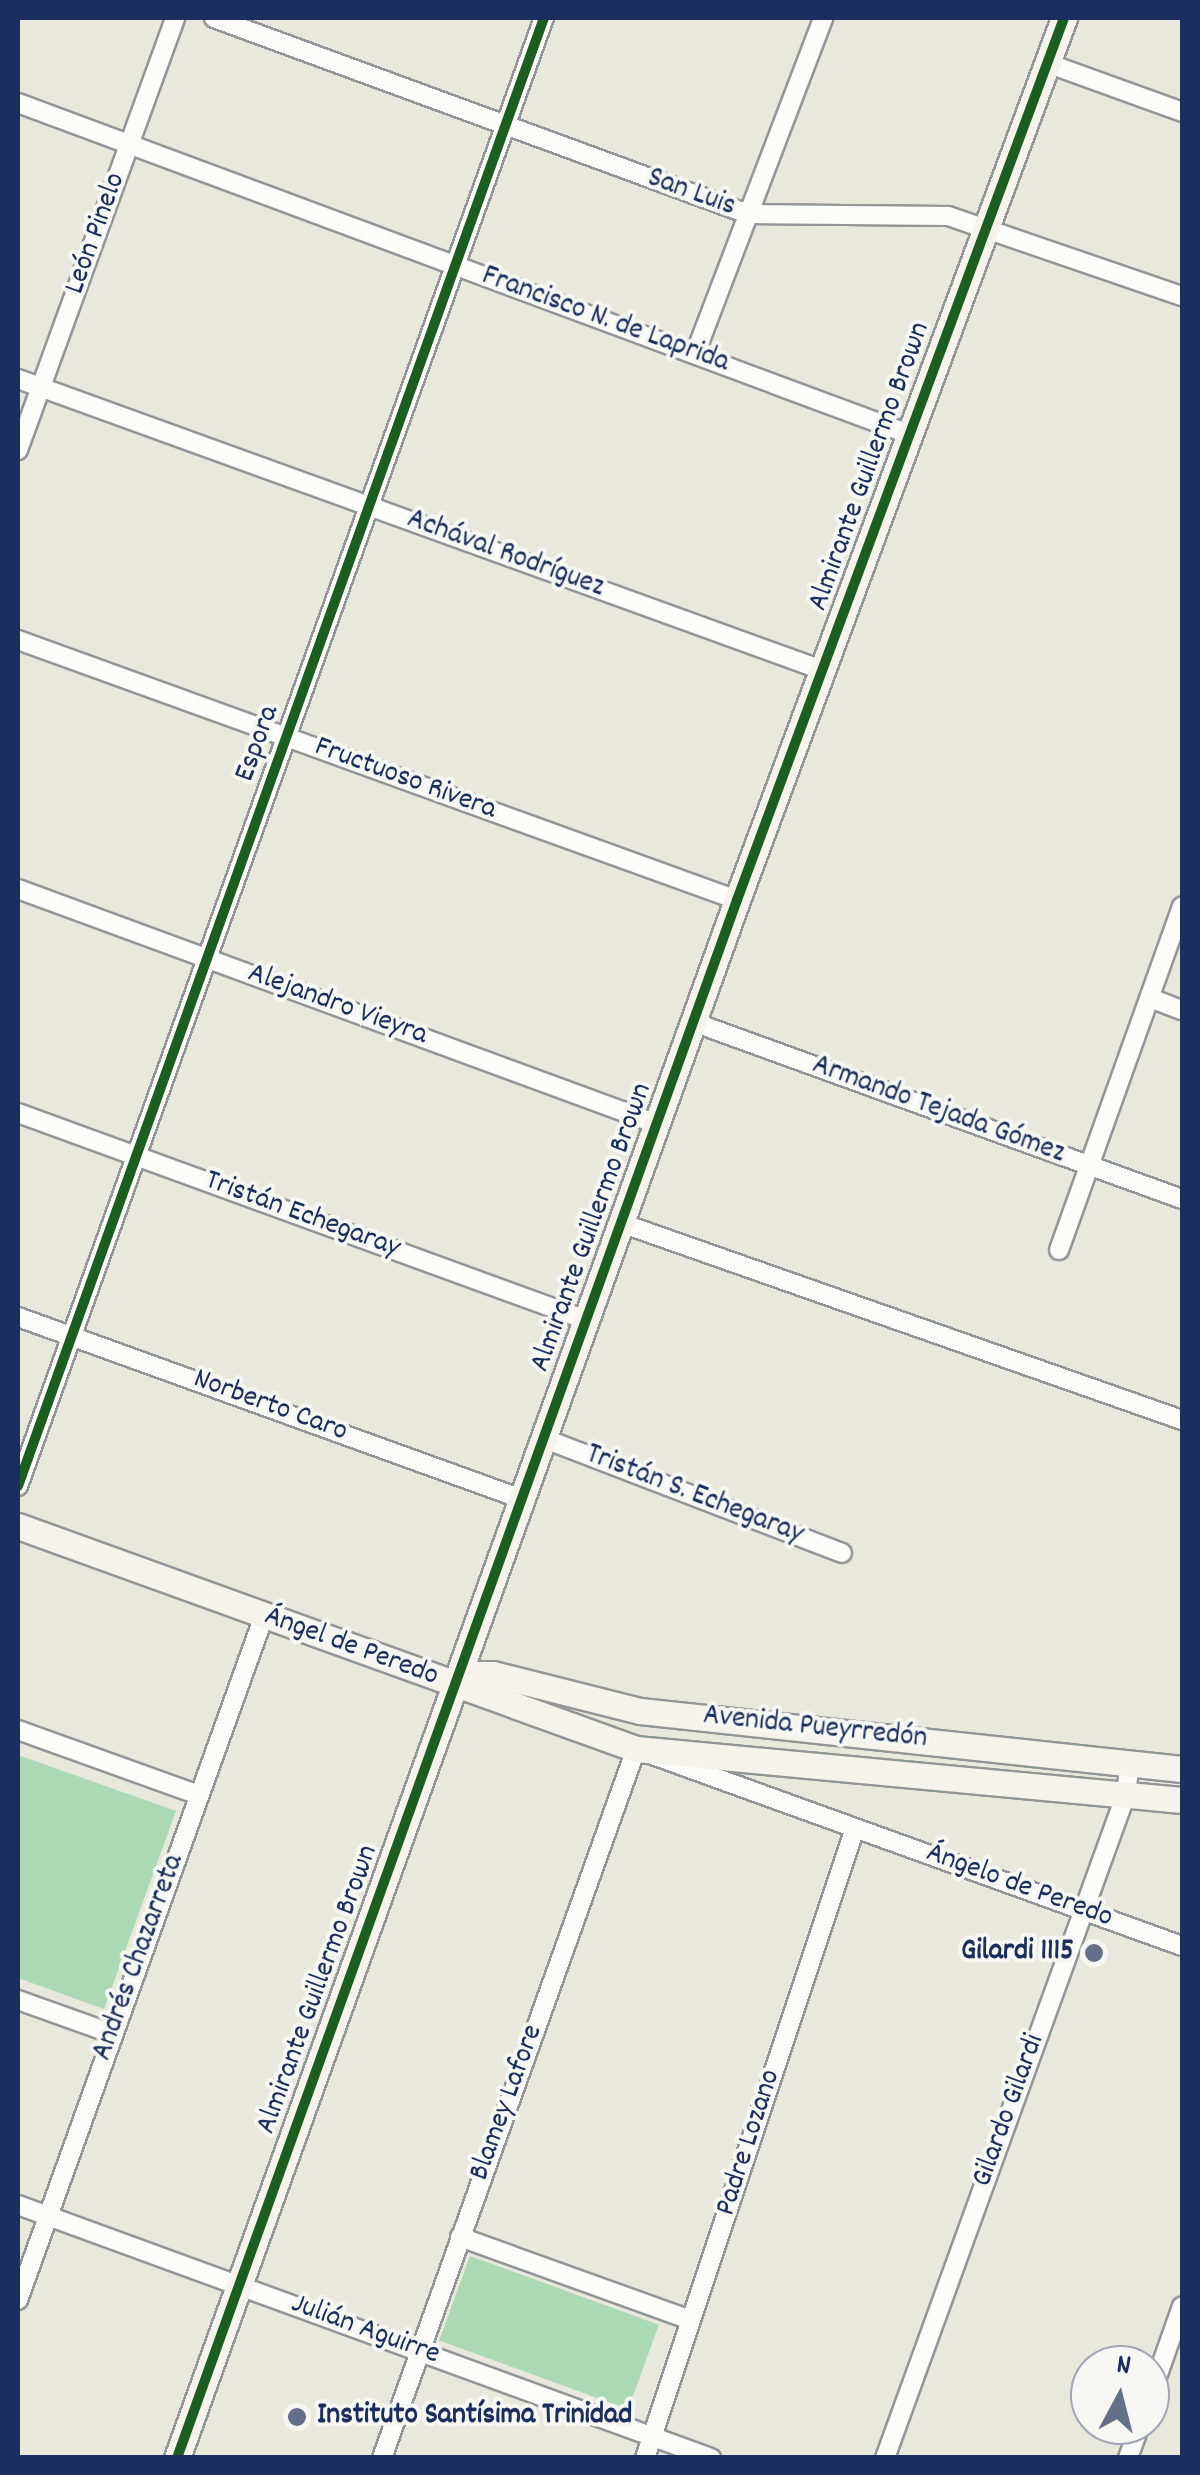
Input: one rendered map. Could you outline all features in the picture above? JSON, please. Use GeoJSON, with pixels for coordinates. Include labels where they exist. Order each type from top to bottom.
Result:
{"type":"FeatureCollection","features":[{"type":"Feature","properties":{"kind":"street","name":"León Pinelo"},"geometry":{"type":"LineString","coordinates":[[18,450],[176,18]]}},
{"type":"Feature","properties":{"kind":"street","name":"San Luis"},"geometry":{"type":"LineString","coordinates":[[214,18],[748,214],[926,214],[987,226],[1182,296]]}},
{"type":"Feature","properties":{"kind":"street","name":"Espora"},"geometry":{"type":"LineString","coordinates":[[18,1486],[544,18]]}},
{"type":"Feature","properties":{"kind":"street"},"geometry":{"type":"LineString","coordinates":[[695,354],[824,18]]}},
{"type":"Feature","properties":{"kind":"street","name":"Almirante Guillermo Brown"},"geometry":{"type":"LineString","coordinates":[[177,2458],[736,900],[1064,18]]}},
{"type":"Feature","properties":{"kind":"street"},"geometry":{"type":"LineString","coordinates":[[1048,63],[1182,112]]}},
{"type":"Feature","properties":{"kind":"street","name":"Francisco N. de Laprida"},"geometry":{"type":"LineString","coordinates":[[18,103],[911,434]]}},
{"type":"Feature","properties":{"kind":"street","name":"Achával Rodríguez"},"geometry":{"type":"LineString","coordinates":[[18,379],[822,670]]}},
{"type":"Feature","properties":{"kind":"street","name":"Fructuoso Rivera"},"geometry":{"type":"LineString","coordinates":[[18,640],[736,900]]}},
{"type":"Feature","properties":{"kind":"street","name":"Alejandro Vieyra"},"geometry":{"type":"LineString","coordinates":[[18,889],[656,1124]]}},
{"type":"Feature","properties":{"kind":"street"},"geometry":{"type":"LineString","coordinates":[[1059,1250],[1182,906]]}},
{"type":"Feature","properties":{"kind":"street"},"geometry":{"type":"LineString","coordinates":[[1150,998],[1182,1010]]}},
{"type":"Feature","properties":{"kind":"street","name":"Armando Tejada Gómez"},"geometry":{"type":"LineString","coordinates":[[693,1022],[1182,1199]]}},
{"type":"Feature","properties":{"kind":"street","name":"Tristán Echegaray"},"geometry":{"type":"LineString","coordinates":[[18,1113],[586,1320]]}},
{"type":"Feature","properties":{"kind":"street"},"geometry":{"type":"LineString","coordinates":[[622,1223],[1182,1420]]}},
{"type":"Feature","properties":{"kind":"street","name":"Norberto Caro"},"geometry":{"type":"LineString","coordinates":[[18,1317],[522,1498]]}},
{"type":"Feature","properties":{"kind":"street","name":"Tristán S. Echegaray"},"geometry":{"type":"LineString","coordinates":[[545,1439],[842,1553]]}},
{"type":"Feature","properties":{"kind":"street","name":"Ángel de Peredo"},"geometry":{"type":"LineString","coordinates":[[18,1526],[855,1828]]}},
{"type":"Feature","properties":{"kind":"street","name":"Andrés Chazarreta"},"geometry":{"type":"LineString","coordinates":[[18,2300],[264,1616]]}},
{"type":"Feature","properties":{"kind":"street","name":"Avenida Pueyrredón"},"geometry":{"type":"LineString","coordinates":[[454,1686],[474,1674],[493,1674],[640,1711],[1182,1768]]}},
{"type":"Feature","properties":{"kind":"street"},"geometry":{"type":"LineString","coordinates":[[18,1730],[199,1794]]}},
{"type":"Feature","properties":{"kind":"street","name":"Avenida Pueyrredón"},"geometry":{"type":"LineString","coordinates":[[636,1749],[1182,1800]]}},
{"type":"Feature","properties":{"kind":"street","name":"Blamey Lafore"},"geometry":{"type":"LineString","coordinates":[[382,2458],[636,1749]]}},
{"type":"Feature","properties":{"kind":"street","name":"Gilardo Gilardi"},"geometry":{"type":"LineString","coordinates":[[885,2458],[1126,1794],[1130,1763]]}},
{"type":"Feature","properties":{"kind":"street","name":"Ángelo de Peredo"},"geometry":{"type":"LineString","coordinates":[[855,1828],[1182,1946]]}},
{"type":"Feature","properties":{"kind":"street","name":"Padre Lozano"},"geometry":{"type":"LineString","coordinates":[[645,2458],[855,1828]]}},
{"type":"Feature","properties":{"kind":"street"},"geometry":{"type":"LineString","coordinates":[[18,2000],[113,2034]]}},
{"type":"Feature","properties":{"kind":"street","name":"Julián Aguirre"},"geometry":{"type":"LineString","coordinates":[[18,2206],[711,2458]]}},
{"type":"Feature","properties":{"kind":"street"},"geometry":{"type":"LineString","coordinates":[[460,2237],[691,2320]]}},
{"type":"Feature","properties":{"kind":"street"},"geometry":{"type":"LineString","coordinates":[[1168,2345],[1182,2306]]}},
{"type":"Feature","properties":{"kind":"green space"},"geometry":{"type":"Polygon","coordinates":[[[18,1755],[176,1811],[104,2009],[18,1978],[18,1755]]]}},
{"type":"Feature","properties":{"kind":"green space"},"geometry":{"type":"Polygon","coordinates":[[[470,2256],[659,2325],[628,2409],[439,2341],[470,2256]]]}},
{"type":"Feature","properties":{"kind":"cycle path"},"geometry":{"type":"LineString","coordinates":[[18,1486],[544,18]]}},
{"type":"Feature","properties":{"kind":"cycle path"},"geometry":{"type":"LineString","coordinates":[[177,2458],[737,900],[1064,18]]}},
{"type":"Feature","properties":{"kind":"place","name":"Gilardi 1115"},"geometry":{"type":"Point","coordinates":[1094,1953]}},
{"type":"Feature","properties":{"kind":"place","name":"Instituto Santísima Trinidad"},"geometry":{"type":"Point","coordinates":[297,2417]}}]}
